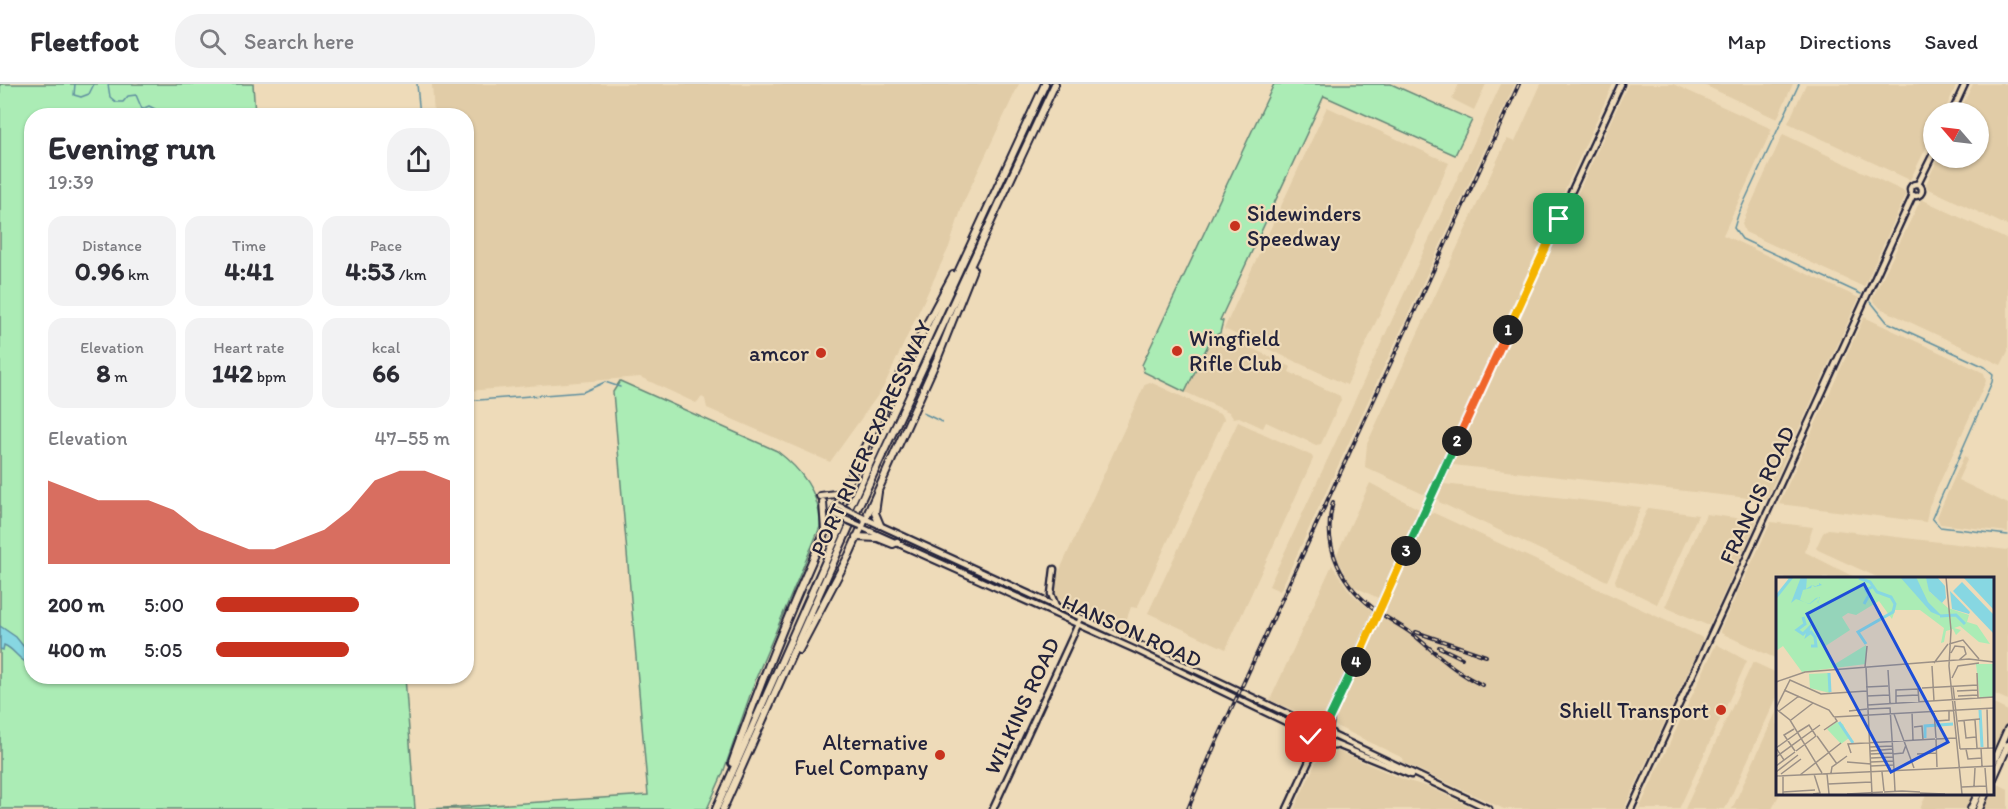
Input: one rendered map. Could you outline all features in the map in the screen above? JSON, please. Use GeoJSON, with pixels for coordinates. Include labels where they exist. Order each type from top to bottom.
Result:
{"type":"FeatureCollection","features":[{"type":"Feature","properties":{"kind":"highway","name":"PORT RIVER EXPRESSWAY"},"geometry":{"type":"LineString","coordinates":[[716,809],[844,520],[1045,84]]}},
{"type":"Feature","properties":{"kind":"highway","name":"PORT RIVER EXPRESSWAY"},"geometry":{"type":"LineString","coordinates":[[723,809],[858,507],[1055,84]]}},
{"type":"Feature","properties":{"kind":"highway"},"geometry":{"type":"LineString","coordinates":[[722,796],[775,645],[837,505],[915,342],[986,214]]}},
{"type":"Feature","properties":{"kind":"highway"},"geometry":{"type":"LineString","coordinates":[[787,668],[826,599],[856,537],[938,357],[991,223]]}},
{"type":"Feature","properties":{"kind":"highway"},"geometry":{"type":"LineString","coordinates":[[880,483],[875,513],[880,525]]}},
{"type":"Feature","properties":{"kind":"highway"},"geometry":{"type":"LineString","coordinates":[[826,531],[821,499],[843,492]]}},
{"type":"Feature","properties":{"kind":"highway"},"geometry":{"type":"LineString","coordinates":[[856,537],[878,538],[893,544],[897,542]]}},
{"type":"Feature","properties":{"kind":"highway"},"geometry":{"type":"LineString","coordinates":[[1993,767],[2008,729]]}},
{"type":"Feature","properties":{"kind":"highway"},"geometry":{"type":"LineString","coordinates":[[1993,767],[2008,745]]}},
{"type":"Feature","properties":{"kind":"highway"},"geometry":{"type":"LineString","coordinates":[[1971,809],[1978,794]]}},
{"type":"Feature","properties":{"kind":"highway"},"geometry":{"type":"LineString","coordinates":[[1979,809],[1985,794]]}},
{"type":"Feature","properties":{"kind":"street"},"geometry":{"type":"LineString","coordinates":[[1287,809],[1621,84]]}},
{"type":"Feature","properties":{"kind":"street"},"geometry":{"type":"LineString","coordinates":[[1957,102],[1965,84]]}},
{"type":"Feature","properties":{"kind":"street","name":"FRANCIS ROAD"},"geometry":{"type":"LineString","coordinates":[[1631,809],[1913,195],[1921,192],[1918,184],[1926,168]]}},
{"type":"Feature","properties":{"kind":"street","name":"HANSON ROAD"},"geometry":{"type":"LineString","coordinates":[[837,505],[1324,730],[1489,809]]}},
{"type":"Feature","properties":{"kind":"street","name":"HANSON ROAD"},"geometry":{"type":"LineString","coordinates":[[833,514],[1206,682],[1310,734],[1393,769],[1417,776]]}},
{"type":"Feature","properties":{"kind":"street"},"geometry":{"type":"LineString","coordinates":[[1054,569],[1052,594],[1056,606]]}},
{"type":"Feature","properties":{"kind":"street","name":"WILKINS ROAD"},"geometry":{"type":"LineString","coordinates":[[993,809],[1080,618]]}},
{"type":"Feature","properties":{"kind":"street"},"geometry":{"type":"LineString","coordinates":[[1206,682],[1218,681]]}},
{"type":"Feature","properties":{"kind":"street"},"geometry":{"type":"LineString","coordinates":[[1309,724],[1324,722],[1331,716]]}},
{"type":"Feature","properties":{"kind":"street"},"geometry":{"type":"LineString","coordinates":[[1331,716],[1329,730],[1336,736]]}},
{"type":"Feature","properties":{"kind":"street"},"geometry":{"type":"LineString","coordinates":[[1310,734],[1310,759]]}},
{"type":"Feature","properties":{"kind":"street"},"geometry":{"type":"LineString","coordinates":[[1310,759],[1322,747],[1339,746]]}},
{"type":"Feature","properties":{"kind":"shaded area"},"geometry":{"type":"Polygon","coordinates":[[[432,84],[1019,84],[964,201],[949,247],[883,388],[830,462],[707,408],[705,399],[702,397],[696,403],[640,377],[474,390],[474,108],[434,108],[432,84]]]}},
{"type":"Feature","properties":{"kind":"shaded area"},"geometry":{"type":"Polygon","coordinates":[[[1459,84],[1486,84],[1474,110],[1452,99],[1459,84]]]}},
{"type":"Feature","properties":{"kind":"shaded area"},"geometry":{"type":"Polygon","coordinates":[[[1501,84],[1515,84],[1280,591],[1269,586],[1501,84]]]}},
{"type":"Feature","properties":{"kind":"shaded area"},"geometry":{"type":"Polygon","coordinates":[[[1541,84],[1613,84],[1427,492],[1423,494],[1365,467],[1367,444],[1507,139],[1515,142],[1541,84]]]}},
{"type":"Feature","properties":{"kind":"shaded area"},"geometry":{"type":"Polygon","coordinates":[[[1628,84],[1673,84],[1772,129],[1723,235],[1859,298],[1766,500],[1453,465],[1628,84]]]}},
{"type":"Feature","properties":{"kind":"shaded area"},"geometry":{"type":"Polygon","coordinates":[[[1702,84],[1793,84],[1777,119],[1702,84]]]}},
{"type":"Feature","properties":{"kind":"shaded area"},"geometry":{"type":"Polygon","coordinates":[[[1806,84],[1957,84],[1949,102],[1923,102],[1923,154],[1910,180],[1788,123],[1806,84]]]}},
{"type":"Feature","properties":{"kind":"shaded area"},"geometry":{"type":"Polygon","coordinates":[[[1973,84],[2008,84],[2008,226],[1927,188],[1926,184],[1933,168],[1989,168],[1989,102],[1964,102],[1973,84]]]}},
{"type":"Feature","properties":{"kind":"shaded area"},"geometry":{"type":"Polygon","coordinates":[[[1327,107],[1449,163],[1347,385],[1224,329],[1327,107]]]}},
{"type":"Feature","properties":{"kind":"shaded area"},"geometry":{"type":"Polygon","coordinates":[[[1783,134],[1905,192],[1906,195],[1864,287],[1745,232],[1742,224],[1783,134]]]}},
{"type":"Feature","properties":{"kind":"shaded area"},"geometry":{"type":"Polygon","coordinates":[[[1921,199],[2008,240],[2008,351],[2001,365],[1880,308],[1872,299],[1921,199]]]}},
{"type":"Feature","properties":{"kind":"shaded area"},"geometry":{"type":"Polygon","coordinates":[[[1864,317],[1984,373],[1986,381],[1929,506],[1926,522],[1779,504],[1864,317]]]}},
{"type":"Feature","properties":{"kind":"shaded area"},"geometry":{"type":"Polygon","coordinates":[[[1220,333],[1291,367],[1289,372],[1340,396],[1341,400],[1321,444],[1316,445],[1266,422],[1263,428],[1239,417],[1233,418],[1229,412],[1185,392],[1212,337],[1220,333]]]}},
{"type":"Feature","properties":{"kind":"shaded area"},"geometry":{"type":"Polygon","coordinates":[[[1150,382],[1222,415],[1224,419],[1137,608],[1131,607],[1123,629],[1057,598],[1058,574],[1145,384],[1150,382]]]}},
{"type":"Feature","properties":{"kind":"shaded area"},"geometry":{"type":"Polygon","coordinates":[[[1238,422],[1312,456],[1313,459],[1226,649],[1148,613],[1238,422]]]}},
{"type":"Feature","properties":{"kind":"shaded area"},"geometry":{"type":"Polygon","coordinates":[[[1964,456],[1968,458],[1958,480],[2008,504],[2008,532],[1940,524],[1937,517],[1964,456]]]}},
{"type":"Feature","properties":{"kind":"shaded area"},"geometry":{"type":"Polygon","coordinates":[[[1370,483],[1419,509],[1378,598],[1351,585],[1336,556],[1370,483]]]}},
{"type":"Feature","properties":{"kind":"shaded area"},"geometry":{"type":"Polygon","coordinates":[[[1444,484],[1641,507],[1607,581],[1439,502],[1438,498],[1444,484]]]}},
{"type":"Feature","properties":{"kind":"shaded area"},"geometry":{"type":"Polygon","coordinates":[[[1648,508],[1698,515],[1657,604],[1616,584],[1615,580],[1648,508]]]}},
{"type":"Feature","properties":{"kind":"shaded area"},"geometry":{"type":"Polygon","coordinates":[[[1434,513],[1701,637],[1703,640],[1624,809],[1504,809],[1402,762],[1403,758],[1334,723],[1430,514],[1434,513]]]}},
{"type":"Feature","properties":{"kind":"shaded area"},"geometry":{"type":"Polygon","coordinates":[[[1706,514],[1757,521],[1709,625],[1665,607],[1706,514]]]}},
{"type":"Feature","properties":{"kind":"shaded area"},"geometry":{"type":"Polygon","coordinates":[[[1771,522],[1813,527],[1805,552],[1854,577],[1776,577],[1776,659],[1721,633],[1720,630],[1771,522]]]}},
{"type":"Feature","properties":{"kind":"shaded area"},"geometry":{"type":"Polygon","coordinates":[[[1828,529],[2008,550],[2008,700],[1993,693],[1993,577],[1877,577],[1818,550],[1816,548],[1823,533],[1828,529]]]}},
{"type":"Feature","properties":{"kind":"shaded area"},"geometry":{"type":"Polygon","coordinates":[[[1332,565],[1350,592],[1372,611],[1326,712],[1319,717],[1311,718],[1270,700],[1332,565]]]}},
{"type":"Feature","properties":{"kind":"shaded area"},"geometry":{"type":"Polygon","coordinates":[[[1716,644],[1747,661],[1679,809],[1639,809],[1716,644]]]}},
{"type":"Feature","properties":{"kind":"shaded area"},"geometry":{"type":"Polygon","coordinates":[[[1753,662],[1776,673],[1776,699],[1725,809],[1685,809],[1753,662]]]}},
{"type":"Feature","properties":{"kind":"shaded area"},"geometry":{"type":"Polygon","coordinates":[[[1993,704],[2008,711],[2008,720],[1993,754],[1993,704]]]}},
{"type":"Feature","properties":{"kind":"shaded area"},"geometry":{"type":"Polygon","coordinates":[[[1776,712],[1776,794],[1780,794],[1772,809],[1732,809],[1776,712]]]}},
{"type":"Feature","properties":{"kind":"shaded area"},"geometry":{"type":"Polygon","coordinates":[[[1330,750],[1340,752],[1405,780],[1429,787],[1475,809],[1294,809],[1320,754],[1330,750]]]}},
{"type":"Feature","properties":{"kind":"shaded area"},"geometry":{"type":"Polygon","coordinates":[[[1996,783],[2008,789],[2008,809],[1984,809],[1993,794],[1996,783]]]}},
{"type":"Feature","properties":{"kind":"shaded area"},"geometry":{"type":"Polygon","coordinates":[[[1926,794],[1974,794],[1967,809],[1920,809],[1926,794]]]}},
{"type":"Feature","properties":{"kind":"green space"},"geometry":{"type":"Polygon","coordinates":[[[0,84],[253,84],[255,108],[24,108],[24,684],[406,684],[415,809],[0,809],[0,84]]]}},
{"type":"Feature","properties":{"kind":"green space","name":"Sidewinders Speedway"},"geometry":{"type":"Polygon","coordinates":[[[1274,84],[1391,84],[1472,120],[1455,155],[1324,96],[1220,320],[1223,321],[1220,333],[1212,337],[1185,392],[1144,372],[1142,365],[1274,84]]]}},
{"type":"Feature","properties":{"kind":"green space"},"geometry":{"type":"Polygon","coordinates":[[[620,381],[777,451],[802,475],[817,504],[820,527],[756,678],[723,773],[707,809],[429,809],[648,795],[613,392],[620,381]]]}},
{"type":"Feature","properties":{"kind":"water"},"geometry":{"type":"Polygon","coordinates":[[[0,626],[16,637],[24,647],[24,662],[4,645],[3,650],[0,649],[0,626]]]}},
{"type":"Feature","properties":{"kind":"waterway"},"geometry":{"type":"LineString","coordinates":[[75,84],[74,95],[81,97],[89,94],[94,84]]}},
{"type":"Feature","properties":{"kind":"waterway"},"geometry":{"type":"LineString","coordinates":[[108,84],[110,97],[116,102],[123,102],[128,96],[136,95],[142,108]]}},
{"type":"Feature","properties":{"kind":"waterway"},"geometry":{"type":"LineString","coordinates":[[417,84],[419,108]]}},
{"type":"Feature","properties":{"kind":"waterway"},"geometry":{"type":"LineString","coordinates":[[1799,84],[1734,228],[1742,239],[1861,294]]}},
{"type":"Feature","properties":{"kind":"waterway"},"geometry":{"type":"LineString","coordinates":[[144,108],[149,106],[153,108]]}},
{"type":"Feature","properties":{"kind":"waterway"},"geometry":{"type":"LineString","coordinates":[[1871,302],[1887,322],[1985,367],[1993,374],[1992,382],[1932,518],[1940,527],[2008,535]]}},
{"type":"Feature","properties":{"kind":"waterway"},"geometry":{"type":"LineString","coordinates":[[474,400],[583,392],[605,382],[620,387]]}},
{"type":"Feature","properties":{"kind":"waterway"},"geometry":{"type":"LineString","coordinates":[[923,413],[942,422]]}},
{"type":"Feature","properties":{"kind":"railway"},"geometry":{"type":"LineString","coordinates":[[1188,809],[1214,747],[1519,84]]}},
{"type":"Feature","properties":{"kind":"railway"},"geometry":{"type":"LineString","coordinates":[[1333,502],[1330,535],[1338,565],[1345,579],[1367,603],[1411,633],[1455,669],[1482,685]]}},
{"type":"Feature","properties":{"kind":"railway"},"geometry":{"type":"LineString","coordinates":[[1416,632],[1486,656]]}},
{"type":"Feature","properties":{"kind":"railway"},"geometry":{"type":"LineString","coordinates":[[1439,647],[1462,658]]}},
{"type":"Feature","properties":{"kind":"place","name":"Sidewinders Speedway"},"geometry":{"type":"Point","coordinates":[1235,226]}},
{"type":"Feature","properties":{"kind":"place","name":"Wingfield Rifle Club"},"geometry":{"type":"Point","coordinates":[1177,351]}},
{"type":"Feature","properties":{"kind":"place","name":"amcor"},"geometry":{"type":"Point","coordinates":[821,353]}},
{"type":"Feature","properties":{"kind":"place","name":"Shiell Transport"},"geometry":{"type":"Point","coordinates":[1721,710]}},
{"type":"Feature","properties":{"kind":"place","name":"Alternative Fuel Company"},"geometry":{"type":"Point","coordinates":[940,755]}},
{"type":"Feature","properties":{"kind":"route"},"geometry":{"type":"LineString","coordinates":[[1311,737],[1310,734],[1320,738],[1331,716],[1559,219]]}}]}
